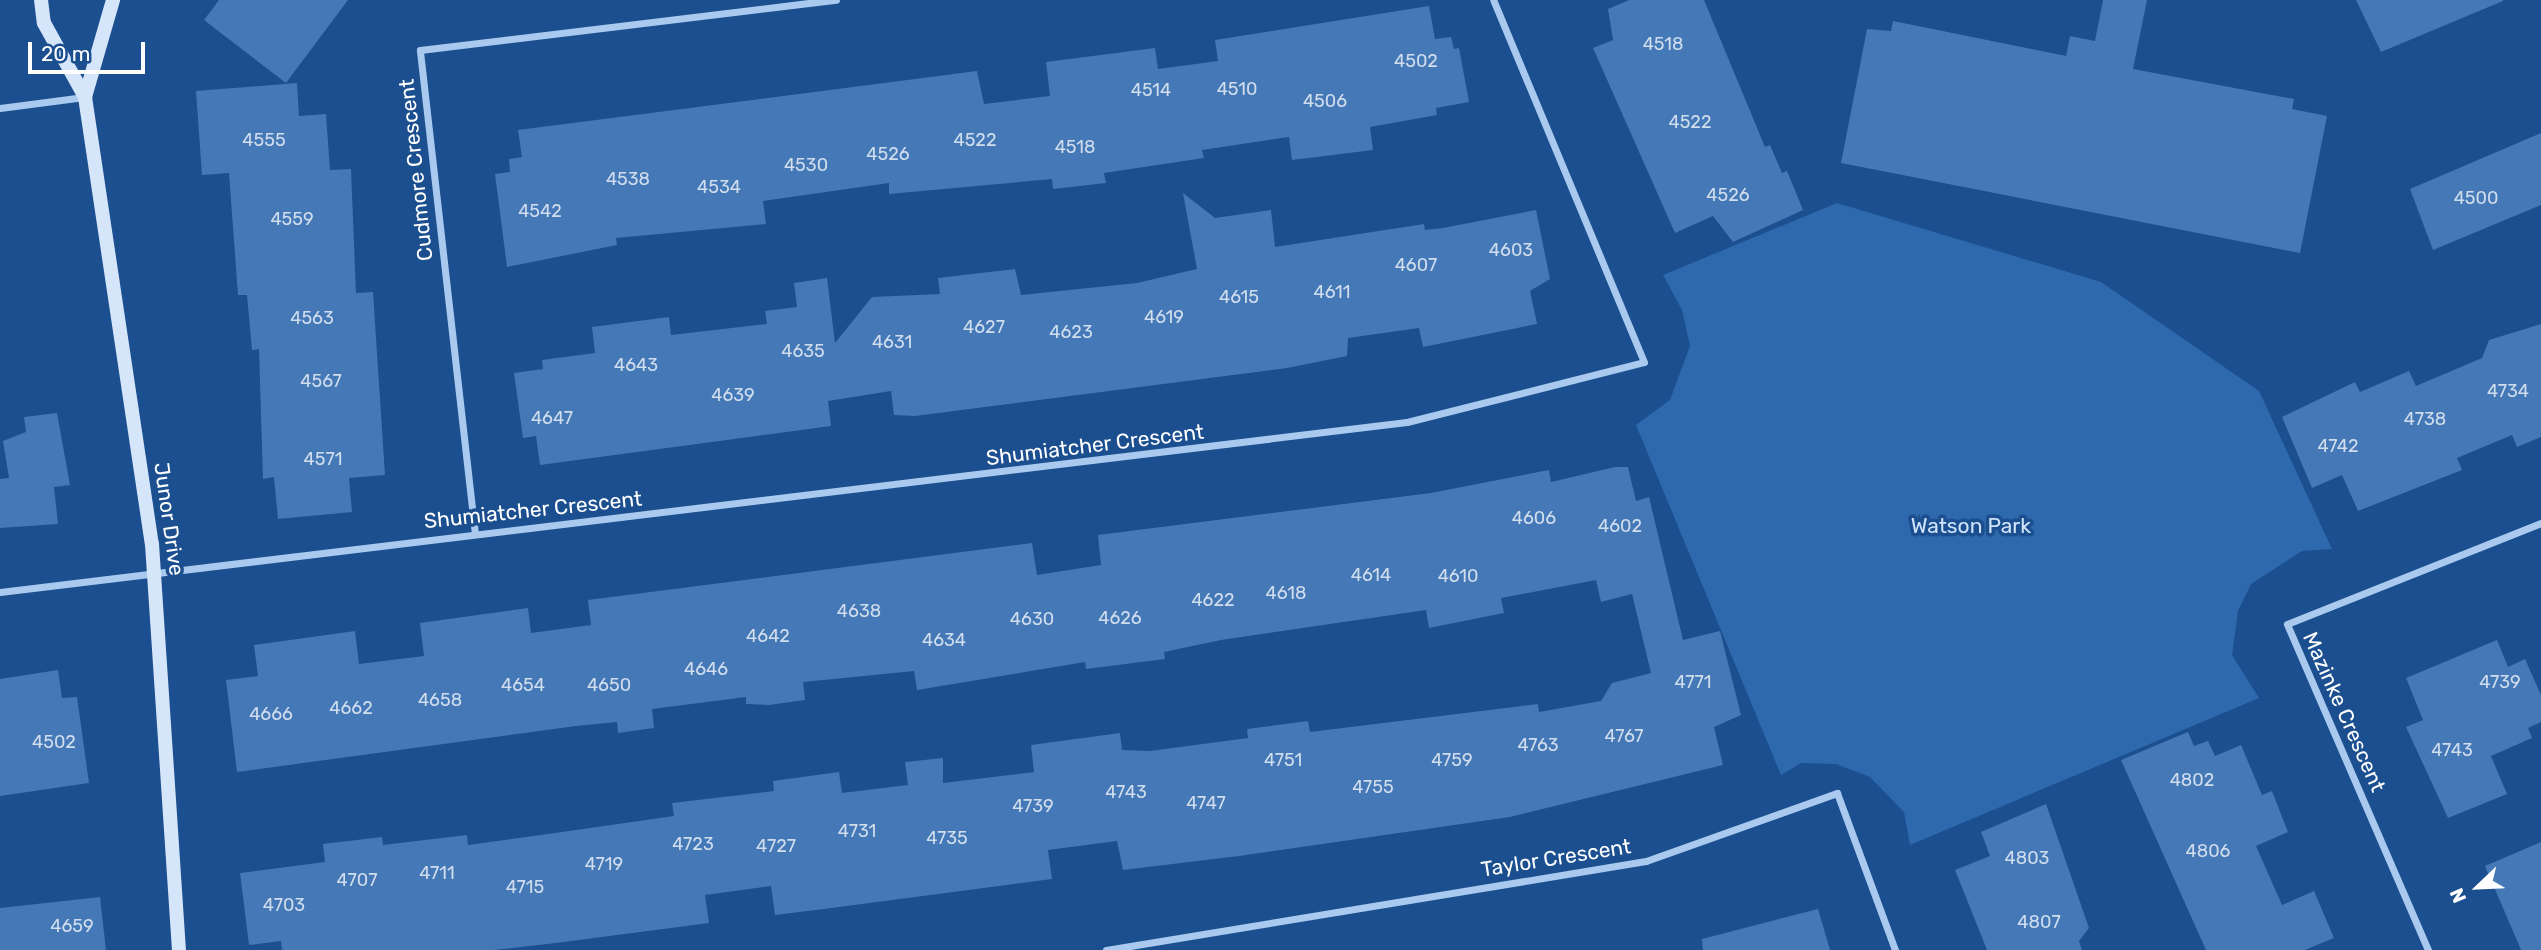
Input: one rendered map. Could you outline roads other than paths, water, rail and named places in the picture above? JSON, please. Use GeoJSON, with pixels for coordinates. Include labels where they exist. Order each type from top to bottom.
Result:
{"type":"FeatureCollection","features":[{"type":"Feature","properties":{"kind":"street","name":"Junor Drive"},"geometry":{"type":"LineString","coordinates":[[41,0],[44,23],[85,97],[156,571],[179,950]]}},
{"type":"Feature","properties":{"kind":"street","name":"Junor Drive"},"geometry":{"type":"LineString","coordinates":[[85,97],[113,0]]}},
{"type":"Feature","properties":{"kind":"street","name":"Cudmore Crescent"},"geometry":{"type":"LineString","coordinates":[[475,534],[420,50],[836,0]]}},
{"type":"Feature","properties":{"kind":"street","name":"Shumiatcher Crescent"},"geometry":{"type":"LineString","coordinates":[[0,592],[156,571],[1408,422],[1644,362],[1493,0]]}},
{"type":"Feature","properties":{"kind":"street"},"geometry":{"type":"LineString","coordinates":[[0,108],[85,97]]}},
{"type":"Feature","properties":{"kind":"street","name":"Mazinke Crescent"},"geometry":{"type":"LineString","coordinates":[[2428,950],[2287,624],[2541,523]]}},
{"type":"Feature","properties":{"kind":"street","name":"Taylor Crescent"},"geometry":{"type":"LineString","coordinates":[[1106,950],[1646,861],[1837,793],[1895,950]]}},
{"type":"Feature","properties":{"kind":"park label","name":"Watson Park"},"geometry":{"type":"Point","coordinates":[1971,526]}}]}
